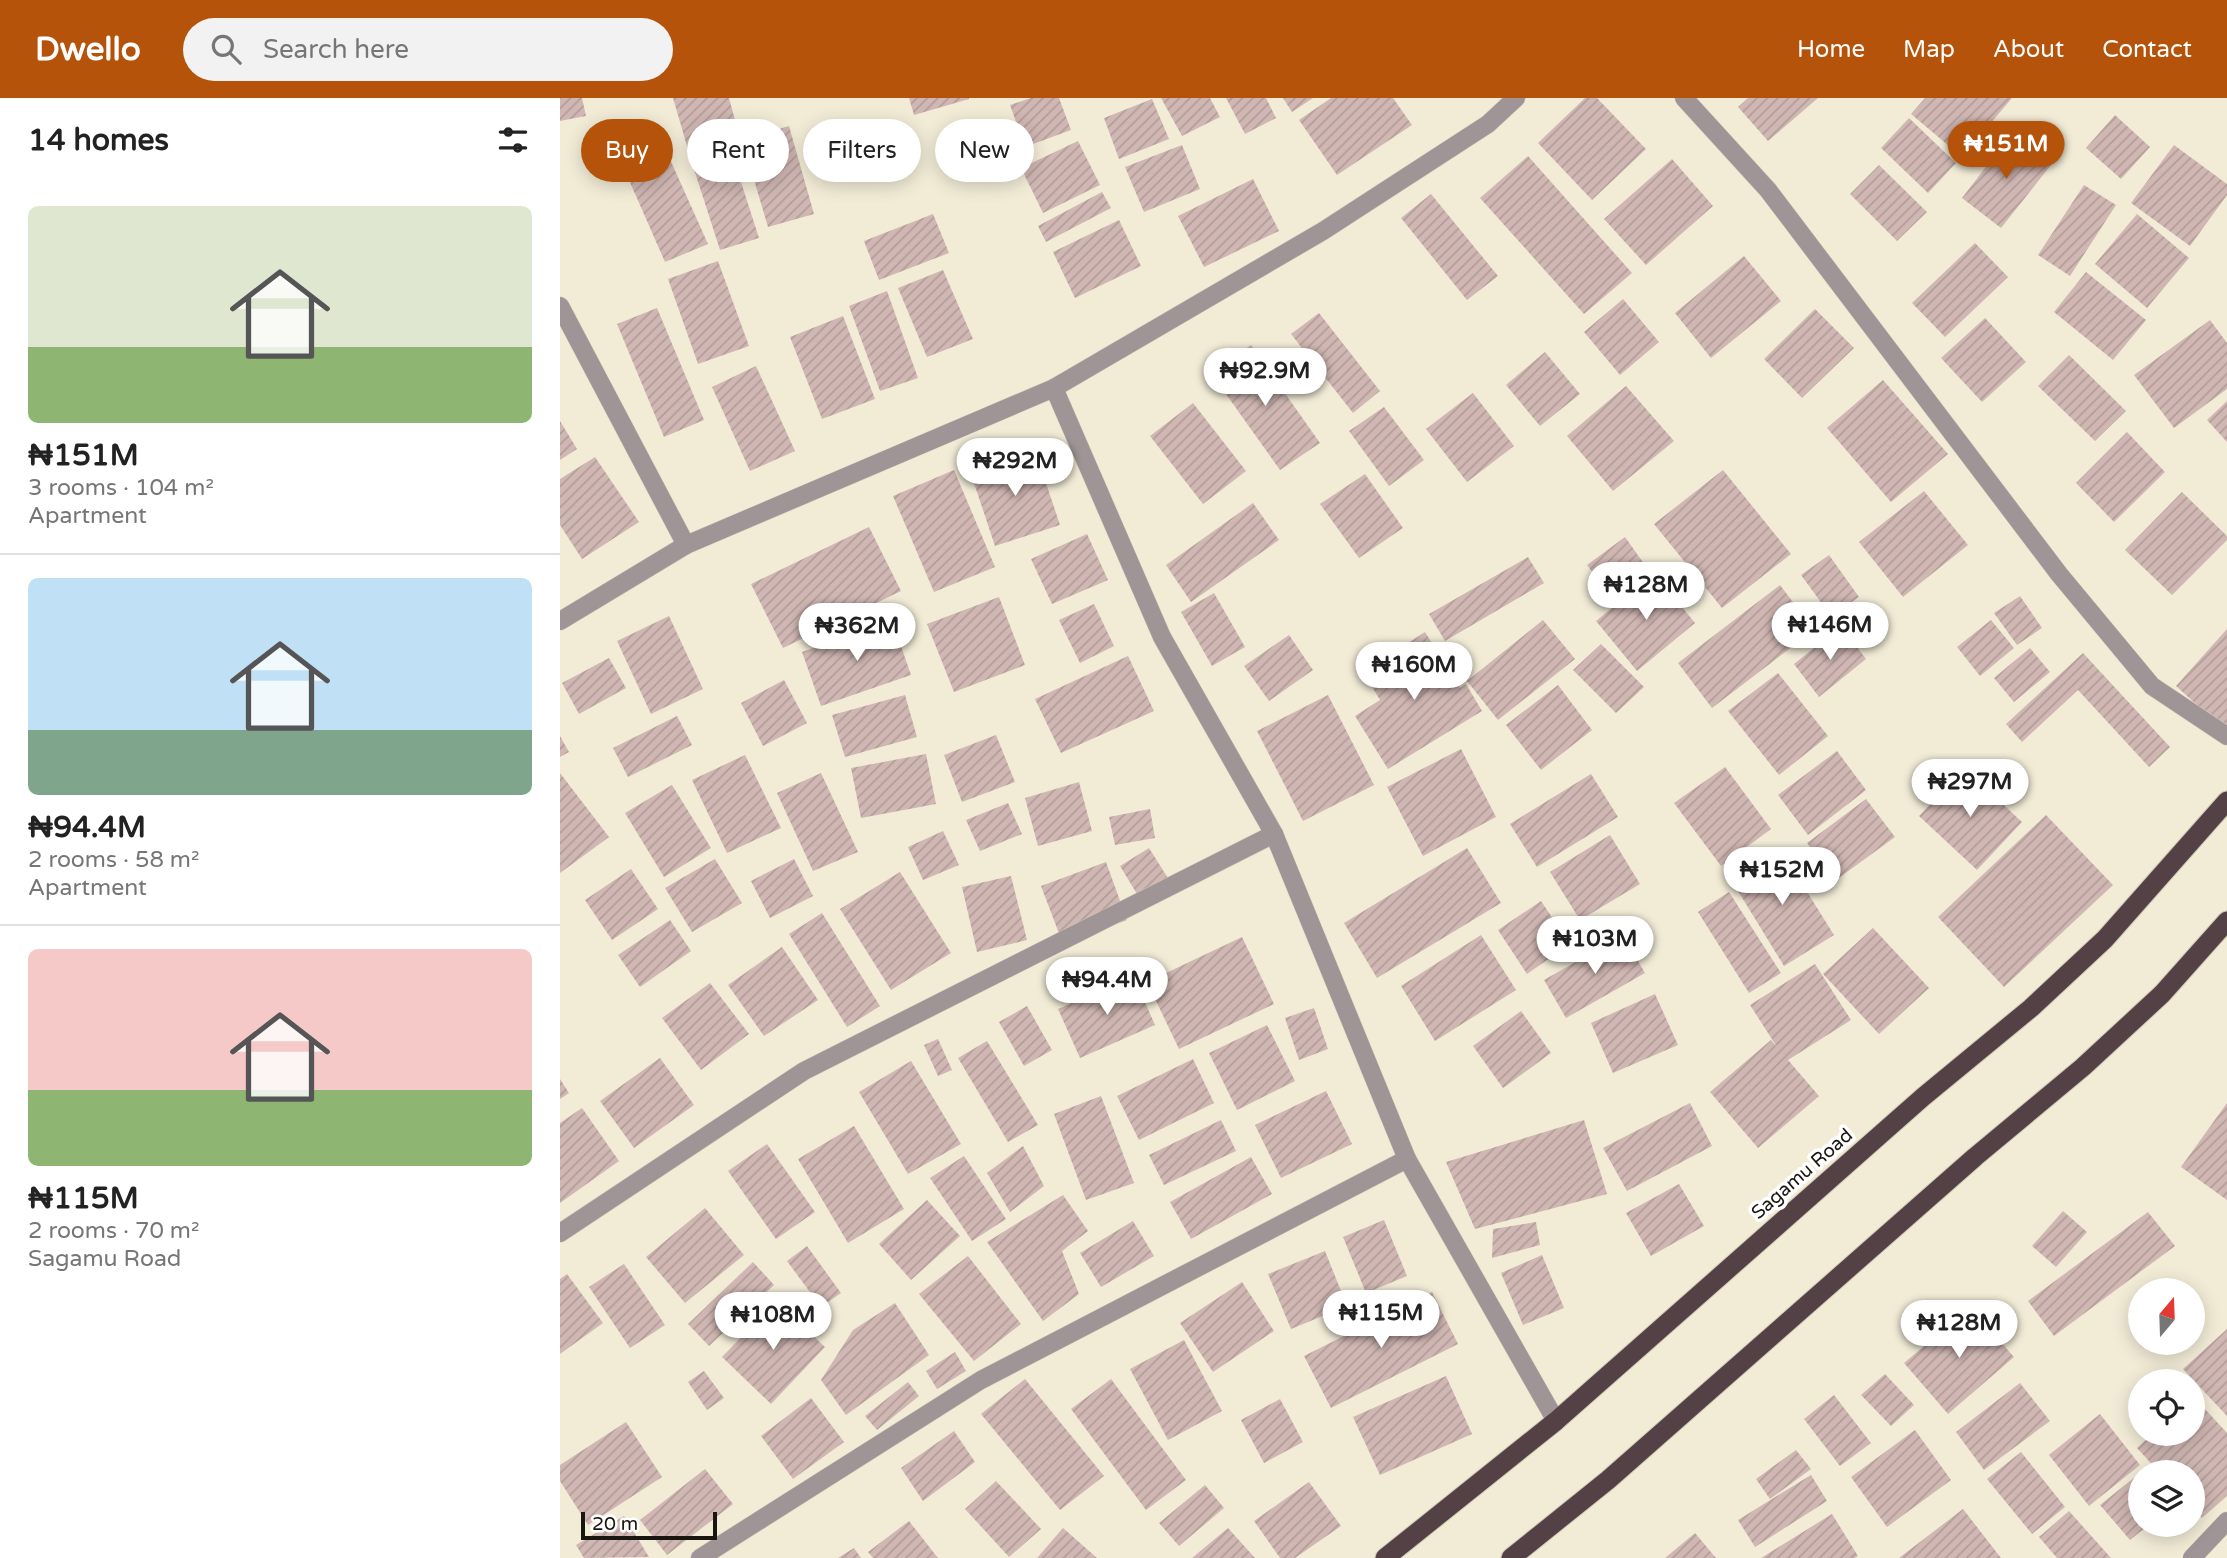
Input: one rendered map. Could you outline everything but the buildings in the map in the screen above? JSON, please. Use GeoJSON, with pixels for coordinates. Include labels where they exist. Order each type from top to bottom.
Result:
{"type":"FeatureCollection","features":[{"type":"Feature","properties":{"kind":"highway","name":"Sagamu Road"},"geometry":{"type":"LineString","coordinates":[[1385,1558],[1556,1421],[1923,1097],[2031,1009],[2105,939],[2227,801]]}},
{"type":"Feature","properties":{"kind":"highway"},"geometry":{"type":"LineString","coordinates":[[1511,1558],[1608,1480],[1975,1157],[2083,1068],[2162,994],[2227,921]]}},
{"type":"Feature","properties":{"kind":"street"},"geometry":{"type":"LineString","coordinates":[[560,621],[686,545],[1054,388],[1323,232],[1488,124],[1516,98]]}},
{"type":"Feature","properties":{"kind":"street"},"geometry":{"type":"LineString","coordinates":[[1684,98],[1768,190],[2059,574],[2152,686],[2227,736]]}},
{"type":"Feature","properties":{"kind":"street"},"geometry":{"type":"LineString","coordinates":[[560,306],[686,545]]}},
{"type":"Feature","properties":{"kind":"street"},"geometry":{"type":"LineString","coordinates":[[1054,388],[1162,637],[1274,834],[1407,1159],[1556,1421]]}},
{"type":"Feature","properties":{"kind":"street"},"geometry":{"type":"LineString","coordinates":[[560,1233],[804,1071],[1274,834]]}},
{"type":"Feature","properties":{"kind":"street"},"geometry":{"type":"LineString","coordinates":[[700,1558],[981,1380],[1407,1159]]}},
{"type":"Feature","properties":{"kind":"street"},"geometry":{"type":"LineString","coordinates":[[2192,1558],[2224,1531]]}}]}
